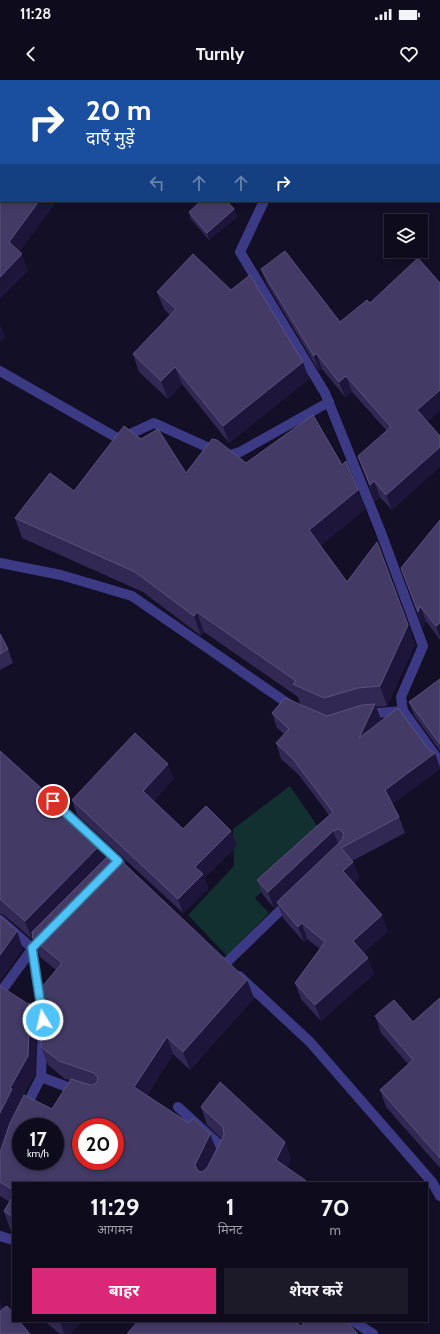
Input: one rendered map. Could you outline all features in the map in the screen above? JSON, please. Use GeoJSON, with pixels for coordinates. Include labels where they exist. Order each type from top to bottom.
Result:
{"type":"FeatureCollection","features":[{"type":"Feature","properties":{"kind":"street"},"geometry":{"type":"LineString","coordinates":[[264,202],[240,252],[325,393],[380,530],[423,646],[401,697],[403,711],[440,762]]}},
{"type":"Feature","properties":{"kind":"street"},"geometry":{"type":"LineString","coordinates":[[0,371],[120,439],[154,423],[218,452],[230,455],[240,452],[329,402]]}},
{"type":"Feature","properties":{"kind":"street"},"geometry":{"type":"LineString","coordinates":[[0,563],[62,575],[132,596],[289,706],[303,712]]}},
{"type":"Feature","properties":{"kind":"street"},"geometry":{"type":"LineString","coordinates":[[353,718],[367,714],[403,711]]}},
{"type":"Feature","properties":{"kind":"street"},"geometry":{"type":"LineString","coordinates":[[89,834],[115,864],[129,872]]}},
{"type":"Feature","properties":{"kind":"street"},"geometry":{"type":"LineString","coordinates":[[298,894],[223,960],[310,1042],[427,1182]]}},
{"type":"Feature","properties":{"kind":"street"},"geometry":{"type":"LineString","coordinates":[[0,920],[32,948],[43,1020],[41,1077],[20,1118]]}},
{"type":"Feature","properties":{"kind":"street"},"geometry":{"type":"LineString","coordinates":[[0,993],[32,948],[43,937]]}},
{"type":"Feature","properties":{"kind":"street"},"geometry":{"type":"LineString","coordinates":[[41,1077],[91,1095]]}},
{"type":"Feature","properties":{"kind":"street"},"geometry":{"type":"LineString","coordinates":[[178,1107],[225,1150],[218,1163]]}},
{"type":"Feature","properties":{"kind":"street"},"geometry":{"type":"LineString","coordinates":[[429,1184],[440,1196]]}},
{"type":"Feature","properties":{"kind":"street"},"geometry":{"type":"LineString","coordinates":[[0,1236],[12,1240]]}},
{"type":"Feature","properties":{"kind":"street"},"geometry":{"type":"LineString","coordinates":[[355,1322],[373,1334]]}},
{"type":"Feature","properties":{"kind":"green space"},"geometry":{"type":"Polygon","coordinates":[[[290,786],[325,837],[255,898],[269,913],[227,956],[188,915],[234,866],[233,829],[290,786]]]}},
{"type":"Feature","properties":{"kind":"building"},"geometry":{"type":"Polygon","coordinates":[[[0,202],[38,202],[9,242],[22,254],[0,277],[0,202]]]}},
{"type":"Feature","properties":{"kind":"building"},"geometry":{"type":"Polygon","coordinates":[[[200,202],[228,202],[234,209],[207,233],[189,212],[200,202]]]}},
{"type":"Feature","properties":{"kind":"building"},"geometry":{"type":"Polygon","coordinates":[[[285,251],[340,322],[367,300],[370,303],[418,258],[440,283],[440,390],[417,410],[440,436],[440,447],[386,495],[374,481],[370,485],[358,456],[391,427],[346,376],[339,382],[316,353],[314,356],[261,269],[285,251]]]}},
{"type":"Feature","properties":{"kind":"building"},"geometry":{"type":"Polygon","coordinates":[[[193,254],[231,290],[250,275],[303,362],[223,426],[175,367],[161,381],[133,354],[176,309],[157,292],[193,254]]]}},
{"type":"Feature","properties":{"kind":"building"},"geometry":{"type":"Polygon","coordinates":[[[313,415],[342,465],[346,461],[358,490],[309,530],[347,582],[377,542],[408,625],[380,686],[358,688],[324,698],[293,684],[296,681],[197,612],[194,616],[135,572],[15,518],[50,473],[74,491],[124,426],[141,439],[158,429],[186,473],[212,439],[217,440],[246,463],[313,415]]]}},
{"type":"Feature","properties":{"kind":"building"},"geometry":{"type":"Polygon","coordinates":[[[440,520],[440,623],[436,626],[420,606],[418,612],[401,568],[440,520]]]}},
{"type":"Feature","properties":{"kind":"building"},"geometry":{"type":"Polygon","coordinates":[[[0,634],[8,649],[0,654],[0,634]]]}},
{"type":"Feature","properties":{"kind":"building"},"geometry":{"type":"Polygon","coordinates":[[[440,679],[440,744],[409,702],[440,679]]]}},
{"type":"Feature","properties":{"kind":"building"},"geometry":{"type":"Polygon","coordinates":[[[285,698],[327,716],[362,705],[375,704],[359,738],[398,708],[429,750],[435,753],[385,790],[399,817],[341,848],[353,862],[343,871],[382,915],[353,941],[368,958],[315,1005],[295,983],[325,942],[302,923],[298,927],[277,902],[342,840],[344,834],[339,829],[333,831],[268,892],[257,880],[333,812],[293,759],[276,743],[289,729],[272,713],[285,698]]]}},
{"type":"Feature","properties":{"kind":"building"},"geometry":{"type":"Polygon","coordinates":[[[135,733],[168,764],[143,791],[183,829],[206,806],[231,831],[195,867],[203,874],[178,899],[72,800],[135,733]]]}},
{"type":"Feature","properties":{"kind":"building"},"geometry":{"type":"Polygon","coordinates":[[[0,751],[102,843],[25,921],[0,899],[0,751]]]}},
{"type":"Feature","properties":{"kind":"building"},"geometry":{"type":"Polygon","coordinates":[[[112,852],[247,980],[183,1052],[167,1037],[134,1087],[189,1123],[193,1118],[210,1134],[195,1165],[198,1171],[202,1172],[207,1168],[224,1135],[223,1127],[201,1107],[220,1082],[285,1142],[276,1160],[306,1182],[12,1182],[12,1189],[0,1182],[0,1152],[12,1119],[12,1170],[64,1170],[64,1118],[12,1118],[24,1095],[52,1109],[71,1079],[90,1085],[97,1082],[98,1078],[94,1073],[59,1061],[41,1047],[43,1002],[41,988],[62,963],[33,939],[32,932],[112,852]]]}},
{"type":"Feature","properties":{"kind":"building"},"geometry":{"type":"Polygon","coordinates":[[[0,916],[17,931],[0,955],[0,916]]]}},
{"type":"Feature","properties":{"kind":"building"},"geometry":{"type":"Polygon","coordinates":[[[0,986],[28,1004],[30,1003],[28,1056],[10,1088],[12,1089],[0,1113],[0,986]]]}},
{"type":"Feature","properties":{"kind":"building"},"geometry":{"type":"Polygon","coordinates":[[[440,998],[440,1158],[380,1090],[413,1060],[375,1016],[394,1000],[413,1022],[440,998]]]}},
{"type":"Feature","properties":{"kind":"building"},"geometry":{"type":"Polygon","coordinates":[[[12,1198],[12,1216],[4,1211],[12,1198]]]}},
{"type":"Feature","properties":{"kind":"building"},"geometry":{"type":"Polygon","coordinates":[[[7,1306],[12,1312],[12,1322],[20,1322],[30,1334],[0,1334],[0,1311],[7,1306]]]}},
{"type":"Feature","properties":{"kind":"building"},"geometry":{"type":"Polygon","coordinates":[[[137,1322],[295,1322],[301,1326],[305,1322],[347,1322],[358,1334],[127,1334],[137,1322]]]}},
{"type":"Feature","properties":{"kind":"route"},"geometry":{"type":"LineString","coordinates":[[43,1020],[32,948],[118,861],[53,801]]}}]}
